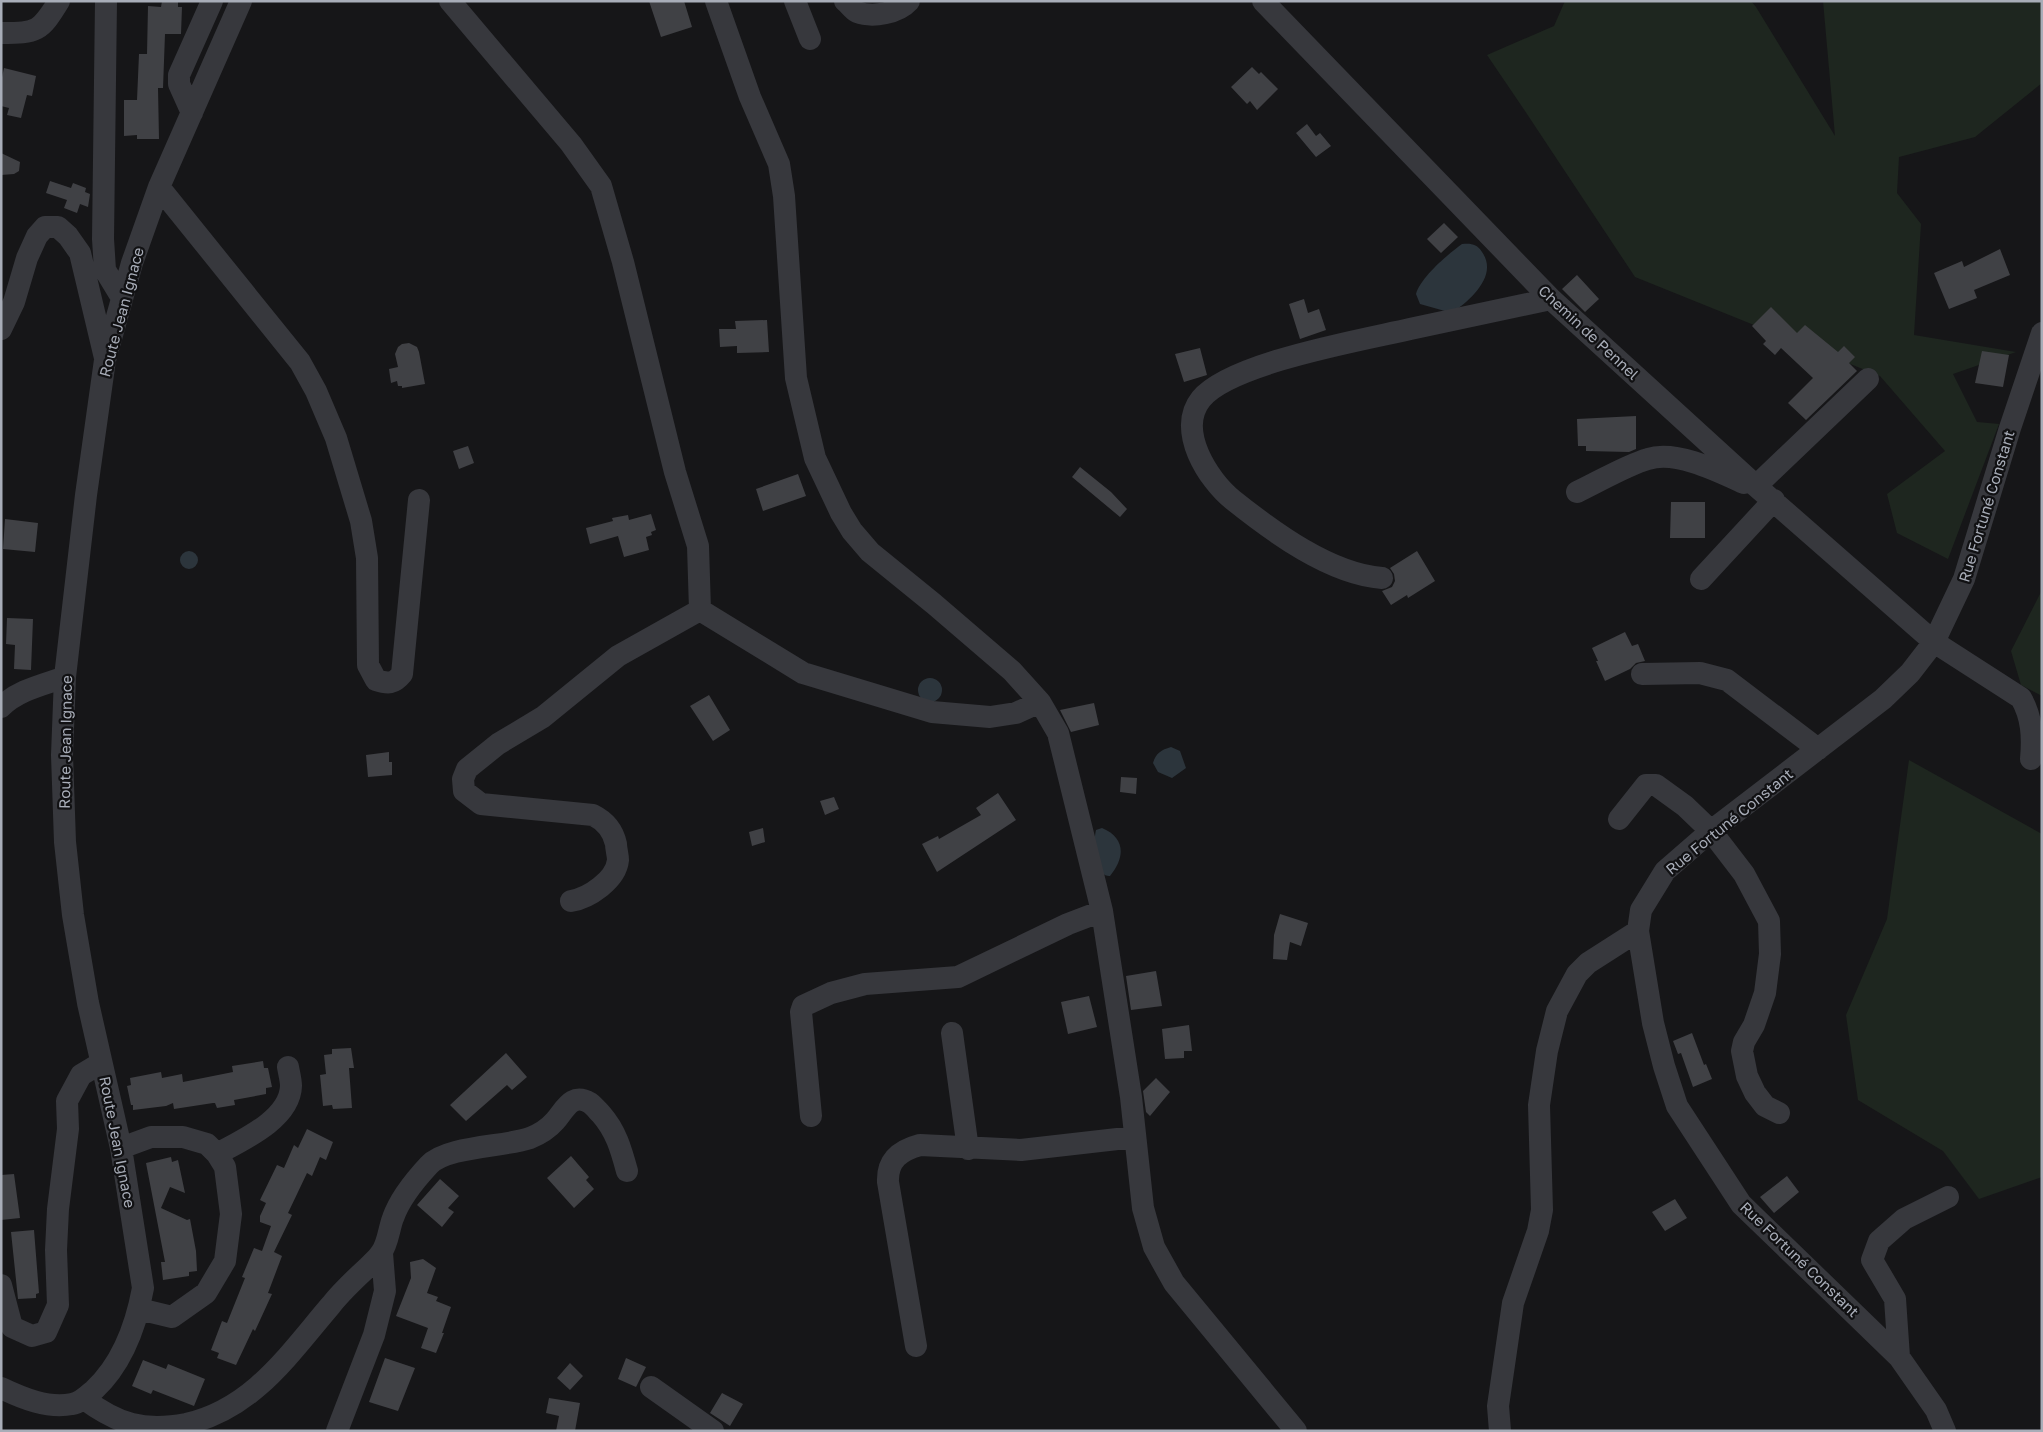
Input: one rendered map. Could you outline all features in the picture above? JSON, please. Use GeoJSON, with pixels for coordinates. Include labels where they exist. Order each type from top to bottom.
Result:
{"type":"FeatureCollection","features":[{"type":"Feature","properties":{"kind":"street"},"geometry":{"type":"LineString","coordinates":[[1,33],[25,33],[38,29],[47,22],[59,1]]}},
{"type":"Feature","properties":{"kind":"street"},"geometry":{"type":"LineString","coordinates":[[106,1],[103,239],[106,270],[122,298]]}},
{"type":"Feature","properties":{"kind":"street"},"geometry":{"type":"LineString","coordinates":[[192,114],[179,84],[179,75],[212,1]]}},
{"type":"Feature","properties":{"kind":"street","name":"Route Jean Ignace"},"geometry":{"type":"LineString","coordinates":[[84,1399],[104,1381],[116,1366],[139,1309],[143,1288],[121,1148],[78,952],[66,851],[62,755],[65,677],[86,495],[106,360],[122,298],[132,262],[159,187],[241,1]]}},
{"type":"Feature","properties":{"kind":"street"},"geometry":{"type":"LineString","coordinates":[[450,1],[571,144],[601,186],[623,262],[675,472],[698,546],[700,610]]}},
{"type":"Feature","properties":{"kind":"street"},"geometry":{"type":"LineString","coordinates":[[716,1],[750,97],[779,164],[784,196],[796,378],[815,458],[827,485],[852,530],[870,552],[1026,684],[1040,702],[1058,733],[1102,911],[1128,1073],[1143,1208],[1154,1247],[1174,1283],[1296,1431]]}},
{"type":"Feature","properties":{"kind":"street"},"geometry":{"type":"LineString","coordinates":[[796,1],[810,39]]}},
{"type":"Feature","properties":{"kind":"street"},"geometry":{"type":"LineString","coordinates":[[845,1],[856,12],[878,14],[903,8],[909,1]]}},
{"type":"Feature","properties":{"kind":"street","name":"Chemin de Pennel"},"geometry":{"type":"LineString","coordinates":[[1263,1],[1550,299],[1934,642],[2021,698],[2026,706],[2031,723],[2031,759]]}},
{"type":"Feature","properties":{"kind":"street"},"geometry":{"type":"LineString","coordinates":[[159,187],[300,362],[316,390],[336,438],[362,521],[367,558],[368,665],[376,680],[387,684],[396,682],[402,674],[419,500]]}},
{"type":"Feature","properties":{"kind":"street"},"geometry":{"type":"LineString","coordinates":[[1,329],[14,302],[27,258],[37,236],[46,227],[58,226],[80,253],[106,360]]}},
{"type":"Feature","properties":{"kind":"street"},"geometry":{"type":"LineString","coordinates":[[1382,578],[1366,577],[1349,572],[1276,534],[1220,490],[1202,465],[1195,444],[1191,419],[1200,399],[1216,386],[1247,371],[1299,355],[1550,299]]}},
{"type":"Feature","properties":{"kind":"street","name":"Rue Fortuné Constant"},"geometry":{"type":"LineString","coordinates":[[1945,1431],[1936,1410],[1899,1357],[1742,1204],[1677,1106],[1653,1023],[1638,931],[1641,910],[1665,871],[1711,831],[1883,699],[1910,673],[1934,642],[1964,579],[2010,428],[2042,333]]}},
{"type":"Feature","properties":{"kind":"street"},"geometry":{"type":"LineString","coordinates":[[1701,579],[1765,493],[1868,379]]}},
{"type":"Feature","properties":{"kind":"street"},"geometry":{"type":"LineString","coordinates":[[1577,492],[1649,458],[1672,457],[1723,473],[1765,493]]}},
{"type":"Feature","properties":{"kind":"street"},"geometry":{"type":"LineString","coordinates":[[700,610],[803,673],[932,712],[990,717],[1016,713],[1040,702]]}},
{"type":"Feature","properties":{"kind":"street"},"geometry":{"type":"LineString","coordinates":[[570,901],[583,899],[594,893],[613,873],[618,860],[614,837],[603,820],[593,815],[481,804],[464,790],[463,779],[467,769],[498,744],[543,717],[618,656],[700,610]]}},
{"type":"Feature","properties":{"kind":"street"},"geometry":{"type":"LineString","coordinates":[[1642,674],[1700,673],[1727,680],[1818,749]]}},
{"type":"Feature","properties":{"kind":"street"},"geometry":{"type":"LineString","coordinates":[[1,707],[21,692],[65,677]]}},
{"type":"Feature","properties":{"kind":"street"},"geometry":{"type":"LineString","coordinates":[[1619,819],[1646,785],[1656,785],[1685,806],[1711,831],[1744,874],[1769,921],[1770,954],[1765,993],[1754,1025],[1744,1042],[1742,1051],[1747,1076],[1755,1093],[1765,1106],[1779,1113]]}},
{"type":"Feature","properties":{"kind":"street"},"geometry":{"type":"LineString","coordinates":[[811,1116],[800,1012],[803,1006],[831,993],[865,984],[958,977],[1068,924],[1102,911]]}},
{"type":"Feature","properties":{"kind":"street"},"geometry":{"type":"LineString","coordinates":[[1500,1431],[1498,1406],[1513,1303],[1538,1231],[1542,1210],[1539,1105],[1547,1051],[1557,1011],[1577,974],[1588,963],[1638,931]]}},
{"type":"Feature","properties":{"kind":"street"},"geometry":{"type":"LineString","coordinates":[[952,1033],[968,1149]]}},
{"type":"Feature","properties":{"kind":"street"},"geometry":{"type":"LineString","coordinates":[[1,1285],[12,1327],[32,1336],[46,1332],[58,1305],[56,1250],[58,1209],[68,1129],[67,1101],[80,1076],[102,1063]]}},
{"type":"Feature","properties":{"kind":"street"},"geometry":{"type":"LineString","coordinates":[[217,1154],[248,1138],[272,1120],[287,1103],[291,1086],[288,1067]]}},
{"type":"Feature","properties":{"kind":"street"},"geometry":{"type":"LineString","coordinates":[[337,1431],[374,1335],[385,1291],[382,1253],[401,1200],[430,1163],[442,1156],[532,1137],[545,1130],[566,1105],[573,1101],[590,1103],[612,1126],[620,1143],[627,1171]]}},
{"type":"Feature","properties":{"kind":"street"},"geometry":{"type":"LineString","coordinates":[[121,1148],[151,1137],[183,1137],[207,1144],[217,1154],[225,1167],[231,1214],[225,1261],[206,1293],[172,1316],[139,1309]]}},
{"type":"Feature","properties":{"kind":"street"},"geometry":{"type":"LineString","coordinates":[[916,1346],[888,1182],[889,1168],[898,1154],[914,1146],[932,1145],[968,1149],[1035,1149],[1136,1137]]}},
{"type":"Feature","properties":{"kind":"street"},"geometry":{"type":"LineString","coordinates":[[1899,1357],[1894,1299],[1872,1260],[1879,1241],[1904,1219],[1948,1197]]}},
{"type":"Feature","properties":{"kind":"street"},"geometry":{"type":"LineString","coordinates":[[1,1388],[42,1403],[73,1404],[84,1399],[106,1415],[140,1426],[174,1427],[216,1416],[253,1392],[280,1366],[340,1294],[382,1253]]}},
{"type":"Feature","properties":{"kind":"street"},"geometry":{"type":"LineString","coordinates":[[651,1387],[713,1431]]}},
{"type":"Feature","properties":{"kind":"shaded area"},"geometry":{"type":"Polygon","coordinates":[[[1565,1],[1751,1],[1835,136],[1823,1],[2042,1],[2042,83],[1975,137],[1899,157],[1897,193],[1921,224],[1914,335],[2016,352],[1953,374],[1977,422],[1999,424],[1948,559],[1897,533],[1887,494],[1945,451],[1880,376],[1635,277],[1487,55],[1554,26],[1565,1]]]}},
{"type":"Feature","properties":{"kind":"shaded area"},"geometry":{"type":"Polygon","coordinates":[[[1462,244],[1476,246],[1482,252],[1486,261],[1487,270],[1480,287],[1452,313],[1420,304],[1416,294],[1423,281],[1442,260],[1462,244]]]}},
{"type":"Feature","properties":{"kind":"shaded area"},"geometry":{"type":"Polygon","coordinates":[[[189,551],[195,554],[198,560],[195,566],[189,569],[183,566],[180,560],[183,554],[189,551]]]}},
{"type":"Feature","properties":{"kind":"shaded area"},"geometry":{"type":"Polygon","coordinates":[[[2042,590],[2042,696],[2021,685],[2011,651],[2042,590]]]}},
{"type":"Feature","properties":{"kind":"shaded area"},"geometry":{"type":"Polygon","coordinates":[[[930,678],[939,681],[942,690],[939,699],[930,702],[921,699],[918,690],[921,681],[930,678]]]}},
{"type":"Feature","properties":{"kind":"shaded area"},"geometry":{"type":"Polygon","coordinates":[[[1171,747],[1180,751],[1186,768],[1172,778],[1158,772],[1153,763],[1159,752],[1171,747]]]}},
{"type":"Feature","properties":{"kind":"shaded area"},"geometry":{"type":"Polygon","coordinates":[[[1909,760],[2042,834],[2042,1177],[1979,1199],[1943,1151],[1858,1100],[1846,1015],[1887,919],[1909,760]]]}},
{"type":"Feature","properties":{"kind":"shaded area"},"geometry":{"type":"Polygon","coordinates":[[[1102,828],[1115,837],[1121,849],[1118,862],[1110,876],[1105,875],[1101,871],[1096,858],[1096,830],[1102,828]]]}},
{"type":"Feature","properties":{"kind":"building"},"geometry":{"type":"Polygon","coordinates":[[[162,1],[178,1],[178,7],[182,7],[181,34],[165,34],[163,88],[158,88],[159,139],[137,139],[137,135],[124,136],[124,100],[137,100],[139,54],[147,54],[148,6],[161,7],[162,1]]]}},
{"type":"Feature","properties":{"kind":"building"},"geometry":{"type":"Polygon","coordinates":[[[649,1],[684,1],[692,27],[661,37],[649,1]]]}},
{"type":"Feature","properties":{"kind":"building"},"geometry":{"type":"Polygon","coordinates":[[[1252,67],[1259,74],[1261,72],[1278,89],[1257,110],[1250,101],[1247,104],[1231,87],[1252,67]]]}},
{"type":"Feature","properties":{"kind":"building"},"geometry":{"type":"Polygon","coordinates":[[[4,68],[36,76],[32,96],[27,95],[21,118],[7,115],[9,108],[1,106],[1,82],[4,68]]]}},
{"type":"Feature","properties":{"kind":"building"},"geometry":{"type":"Polygon","coordinates":[[[1307,124],[1316,136],[1320,133],[1331,146],[1316,157],[1296,133],[1307,124]]]}},
{"type":"Feature","properties":{"kind":"building"},"geometry":{"type":"Polygon","coordinates":[[[1,153],[20,162],[19,171],[14,174],[1,175],[1,153]]]}},
{"type":"Feature","properties":{"kind":"building"},"geometry":{"type":"Polygon","coordinates":[[[50,181],[71,188],[73,183],[86,188],[85,192],[90,194],[88,207],[80,204],[77,213],[64,208],[67,200],[46,193],[50,181]]]}},
{"type":"Feature","properties":{"kind":"building"},"geometry":{"type":"Polygon","coordinates":[[[1444,223],[1458,237],[1441,253],[1427,239],[1444,223]]]}},
{"type":"Feature","properties":{"kind":"building"},"geometry":{"type":"Polygon","coordinates":[[[2000,249],[2010,275],[1974,290],[1977,298],[1949,309],[1934,273],[1962,261],[1964,267],[2000,249]]]}},
{"type":"Feature","properties":{"kind":"building"},"geometry":{"type":"Polygon","coordinates":[[[1577,275],[1599,299],[1585,312],[1562,289],[1577,275]]]}},
{"type":"Feature","properties":{"kind":"building"},"geometry":{"type":"Polygon","coordinates":[[[1304,299],[1308,313],[1319,309],[1326,330],[1300,339],[1289,304],[1304,299]]]}},
{"type":"Feature","properties":{"kind":"building"},"geometry":{"type":"Polygon","coordinates":[[[1771,307],[1797,333],[1805,325],[1838,352],[1844,346],[1855,357],[1849,363],[1857,371],[1806,420],[1788,403],[1813,378],[1781,348],[1775,355],[1763,344],[1766,341],[1752,326],[1771,307]]]}},
{"type":"Feature","properties":{"kind":"building"},"geometry":{"type":"Polygon","coordinates":[[[767,320],[769,352],[737,353],[737,346],[720,347],[719,329],[736,329],[735,321],[767,320]]]}},
{"type":"Feature","properties":{"kind":"building"},"geometry":{"type":"Polygon","coordinates":[[[409,343],[417,347],[419,352],[425,384],[402,388],[402,386],[398,386],[397,381],[391,383],[389,369],[398,367],[395,354],[398,347],[409,343]]]}},
{"type":"Feature","properties":{"kind":"building"},"geometry":{"type":"Polygon","coordinates":[[[1200,348],[1207,375],[1184,382],[1175,354],[1200,348]]]}},
{"type":"Feature","properties":{"kind":"building"},"geometry":{"type":"Polygon","coordinates":[[[1982,351],[2009,355],[2003,387],[1975,383],[1982,351]]]}},
{"type":"Feature","properties":{"kind":"building"},"geometry":{"type":"Polygon","coordinates":[[[1636,416],[1636,449],[1629,452],[1586,451],[1586,446],[1578,446],[1577,419],[1636,416]]]}},
{"type":"Feature","properties":{"kind":"building"},"geometry":{"type":"Polygon","coordinates":[[[468,446],[474,463],[459,469],[453,451],[468,446]]]}},
{"type":"Feature","properties":{"kind":"building"},"geometry":{"type":"Polygon","coordinates":[[[1080,467],[1111,492],[1127,509],[1120,517],[1072,477],[1080,467]]]}},
{"type":"Feature","properties":{"kind":"building"},"geometry":{"type":"Polygon","coordinates":[[[798,474],[806,496],[763,511],[756,489],[798,474]]]}},
{"type":"Feature","properties":{"kind":"building"},"geometry":{"type":"Polygon","coordinates":[[[1671,502],[1705,502],[1705,538],[1670,538],[1671,502]]]}},
{"type":"Feature","properties":{"kind":"building"},"geometry":{"type":"Polygon","coordinates":[[[651,514],[656,530],[651,532],[652,535],[646,537],[649,550],[624,557],[618,536],[590,544],[586,528],[613,521],[612,518],[628,515],[629,520],[651,514]]]}},
{"type":"Feature","properties":{"kind":"building"},"geometry":{"type":"Polygon","coordinates":[[[5,519],[38,523],[35,552],[3,549],[5,519]]]}},
{"type":"Feature","properties":{"kind":"building"},"geometry":{"type":"Polygon","coordinates":[[[1417,551],[1435,581],[1408,598],[1407,595],[1391,605],[1382,591],[1392,587],[1395,581],[1394,574],[1390,568],[1417,551]]]}},
{"type":"Feature","properties":{"kind":"building"},"geometry":{"type":"Polygon","coordinates":[[[7,618],[33,619],[31,670],[14,669],[15,645],[6,644],[7,618]]]}},
{"type":"Feature","properties":{"kind":"building"},"geometry":{"type":"Polygon","coordinates":[[[1625,632],[1632,646],[1638,644],[1645,661],[1636,663],[1630,669],[1605,681],[1592,648],[1625,632]]]}},
{"type":"Feature","properties":{"kind":"building"},"geometry":{"type":"Polygon","coordinates":[[[709,695],[730,730],[713,741],[690,706],[709,695]]]}},
{"type":"Feature","properties":{"kind":"building"},"geometry":{"type":"Polygon","coordinates":[[[1094,703],[1099,725],[1071,732],[1060,710],[1094,703]]]}},
{"type":"Feature","properties":{"kind":"building"},"geometry":{"type":"Polygon","coordinates":[[[389,752],[389,762],[392,762],[392,775],[368,777],[366,755],[389,752]]]}},
{"type":"Feature","properties":{"kind":"building"},"geometry":{"type":"Polygon","coordinates":[[[1121,777],[1137,778],[1136,794],[1120,792],[1121,777]]]}},
{"type":"Feature","properties":{"kind":"building"},"geometry":{"type":"Polygon","coordinates":[[[998,793],[1016,820],[937,872],[922,844],[938,836],[939,839],[981,815],[976,808],[998,793]]]}},
{"type":"Feature","properties":{"kind":"building"},"geometry":{"type":"Polygon","coordinates":[[[834,797],[839,809],[825,815],[820,801],[834,797]]]}},
{"type":"Feature","properties":{"kind":"building"},"geometry":{"type":"Polygon","coordinates":[[[763,828],[765,842],[752,846],[749,832],[763,828]]]}},
{"type":"Feature","properties":{"kind":"building"},"geometry":{"type":"Polygon","coordinates":[[[1280,914],[1308,923],[1301,946],[1290,942],[1287,960],[1273,959],[1274,935],[1280,914]]]}},
{"type":"Feature","properties":{"kind":"building"},"geometry":{"type":"Polygon","coordinates":[[[1156,971],[1162,1006],[1131,1010],[1126,976],[1156,971]]]}},
{"type":"Feature","properties":{"kind":"building"},"geometry":{"type":"Polygon","coordinates":[[[1089,996],[1097,1027],[1068,1034],[1061,1002],[1089,996]]]}},
{"type":"Feature","properties":{"kind":"building"},"geometry":{"type":"Polygon","coordinates":[[[1189,1025],[1192,1051],[1184,1051],[1184,1058],[1165,1059],[1162,1029],[1189,1025]]]}},
{"type":"Feature","properties":{"kind":"building"},"geometry":{"type":"Polygon","coordinates":[[[1692,1033],[1704,1065],[1706,1064],[1712,1079],[1693,1087],[1681,1053],[1678,1054],[1673,1041],[1692,1033]]]}},
{"type":"Feature","properties":{"kind":"building"},"geometry":{"type":"Polygon","coordinates":[[[351,1048],[354,1068],[349,1068],[352,1108],[333,1109],[332,1105],[323,1106],[320,1075],[326,1074],[324,1055],[332,1054],[332,1049],[351,1048]]]}},
{"type":"Feature","properties":{"kind":"building"},"geometry":{"type":"Polygon","coordinates":[[[506,1053],[527,1077],[512,1090],[507,1085],[466,1121],[450,1105],[506,1053]]]}},
{"type":"Feature","properties":{"kind":"building"},"geometry":{"type":"Polygon","coordinates":[[[263,1061],[264,1068],[268,1068],[272,1087],[266,1088],[266,1094],[234,1100],[235,1105],[217,1108],[215,1103],[213,1103],[174,1109],[173,1103],[166,1106],[133,1110],[133,1105],[131,1105],[127,1086],[131,1085],[130,1078],[161,1072],[162,1078],[182,1074],[183,1082],[233,1072],[232,1066],[263,1061]]]}},
{"type":"Feature","properties":{"kind":"building"},"geometry":{"type":"Polygon","coordinates":[[[1156,1078],[1170,1092],[1150,1116],[1146,1112],[1143,1091],[1156,1078]]]}},
{"type":"Feature","properties":{"kind":"building"},"geometry":{"type":"Polygon","coordinates":[[[307,1129],[333,1142],[326,1160],[320,1157],[312,1176],[307,1173],[288,1213],[292,1215],[274,1252],[282,1256],[268,1293],[272,1294],[255,1331],[253,1329],[236,1365],[217,1358],[219,1353],[211,1350],[222,1321],[227,1323],[245,1278],[242,1277],[254,1248],[262,1251],[271,1226],[260,1222],[260,1216],[266,1203],[260,1200],[277,1165],[284,1168],[294,1145],[298,1148],[307,1129]]]}},
{"type":"Feature","properties":{"kind":"building"},"geometry":{"type":"Polygon","coordinates":[[[571,1156],[589,1177],[586,1180],[594,1189],[574,1208],[547,1178],[571,1156]]]}},
{"type":"Feature","properties":{"kind":"building"},"geometry":{"type":"Polygon","coordinates":[[[171,1157],[172,1162],[178,1160],[185,1193],[170,1187],[161,1208],[187,1220],[190,1219],[196,1251],[197,1271],[189,1272],[189,1276],[163,1280],[161,1262],[165,1262],[146,1163],[171,1157]]]}},
{"type":"Feature","properties":{"kind":"building"},"geometry":{"type":"Polygon","coordinates":[[[14,1174],[20,1218],[1,1220],[1,1175],[14,1174]]]}},
{"type":"Feature","properties":{"kind":"building"},"geometry":{"type":"Polygon","coordinates":[[[1787,1176],[1799,1192],[1774,1213],[1760,1197],[1787,1176]]]}},
{"type":"Feature","properties":{"kind":"building"},"geometry":{"type":"Polygon","coordinates":[[[440,1179],[459,1196],[448,1208],[454,1212],[442,1227],[417,1205],[440,1179]]]}},
{"type":"Feature","properties":{"kind":"building"},"geometry":{"type":"Polygon","coordinates":[[[1675,1199],[1687,1218],[1665,1231],[1652,1212],[1675,1199]]]}},
{"type":"Feature","properties":{"kind":"building"},"geometry":{"type":"Polygon","coordinates":[[[34,1230],[39,1293],[36,1294],[36,1298],[18,1299],[11,1232],[34,1230]]]}},
{"type":"Feature","properties":{"kind":"building"},"geometry":{"type":"Polygon","coordinates":[[[423,1259],[436,1268],[427,1293],[438,1297],[436,1301],[451,1307],[436,1353],[421,1348],[428,1328],[396,1316],[411,1278],[410,1262],[423,1259]]]}},
{"type":"Feature","properties":{"kind":"building"},"geometry":{"type":"Polygon","coordinates":[[[385,1358],[415,1368],[398,1411],[369,1402],[385,1358]]]}},
{"type":"Feature","properties":{"kind":"building"},"geometry":{"type":"Polygon","coordinates":[[[626,1358],[646,1367],[636,1387],[618,1379],[626,1358]]]}},
{"type":"Feature","properties":{"kind":"building"},"geometry":{"type":"Polygon","coordinates":[[[143,1360],[166,1369],[168,1364],[205,1379],[194,1406],[153,1390],[151,1394],[132,1386],[143,1360]]]}},
{"type":"Feature","properties":{"kind":"building"},"geometry":{"type":"Polygon","coordinates":[[[570,1363],[583,1376],[570,1390],[557,1378],[570,1363]]]}},
{"type":"Feature","properties":{"kind":"building"},"geometry":{"type":"Polygon","coordinates":[[[722,1393],[743,1404],[730,1426],[710,1413],[722,1393]]]}},
{"type":"Feature","properties":{"kind":"building"},"geometry":{"type":"Polygon","coordinates":[[[549,1398],[580,1403],[575,1431],[556,1431],[559,1416],[546,1413],[549,1398]]]}}]}
